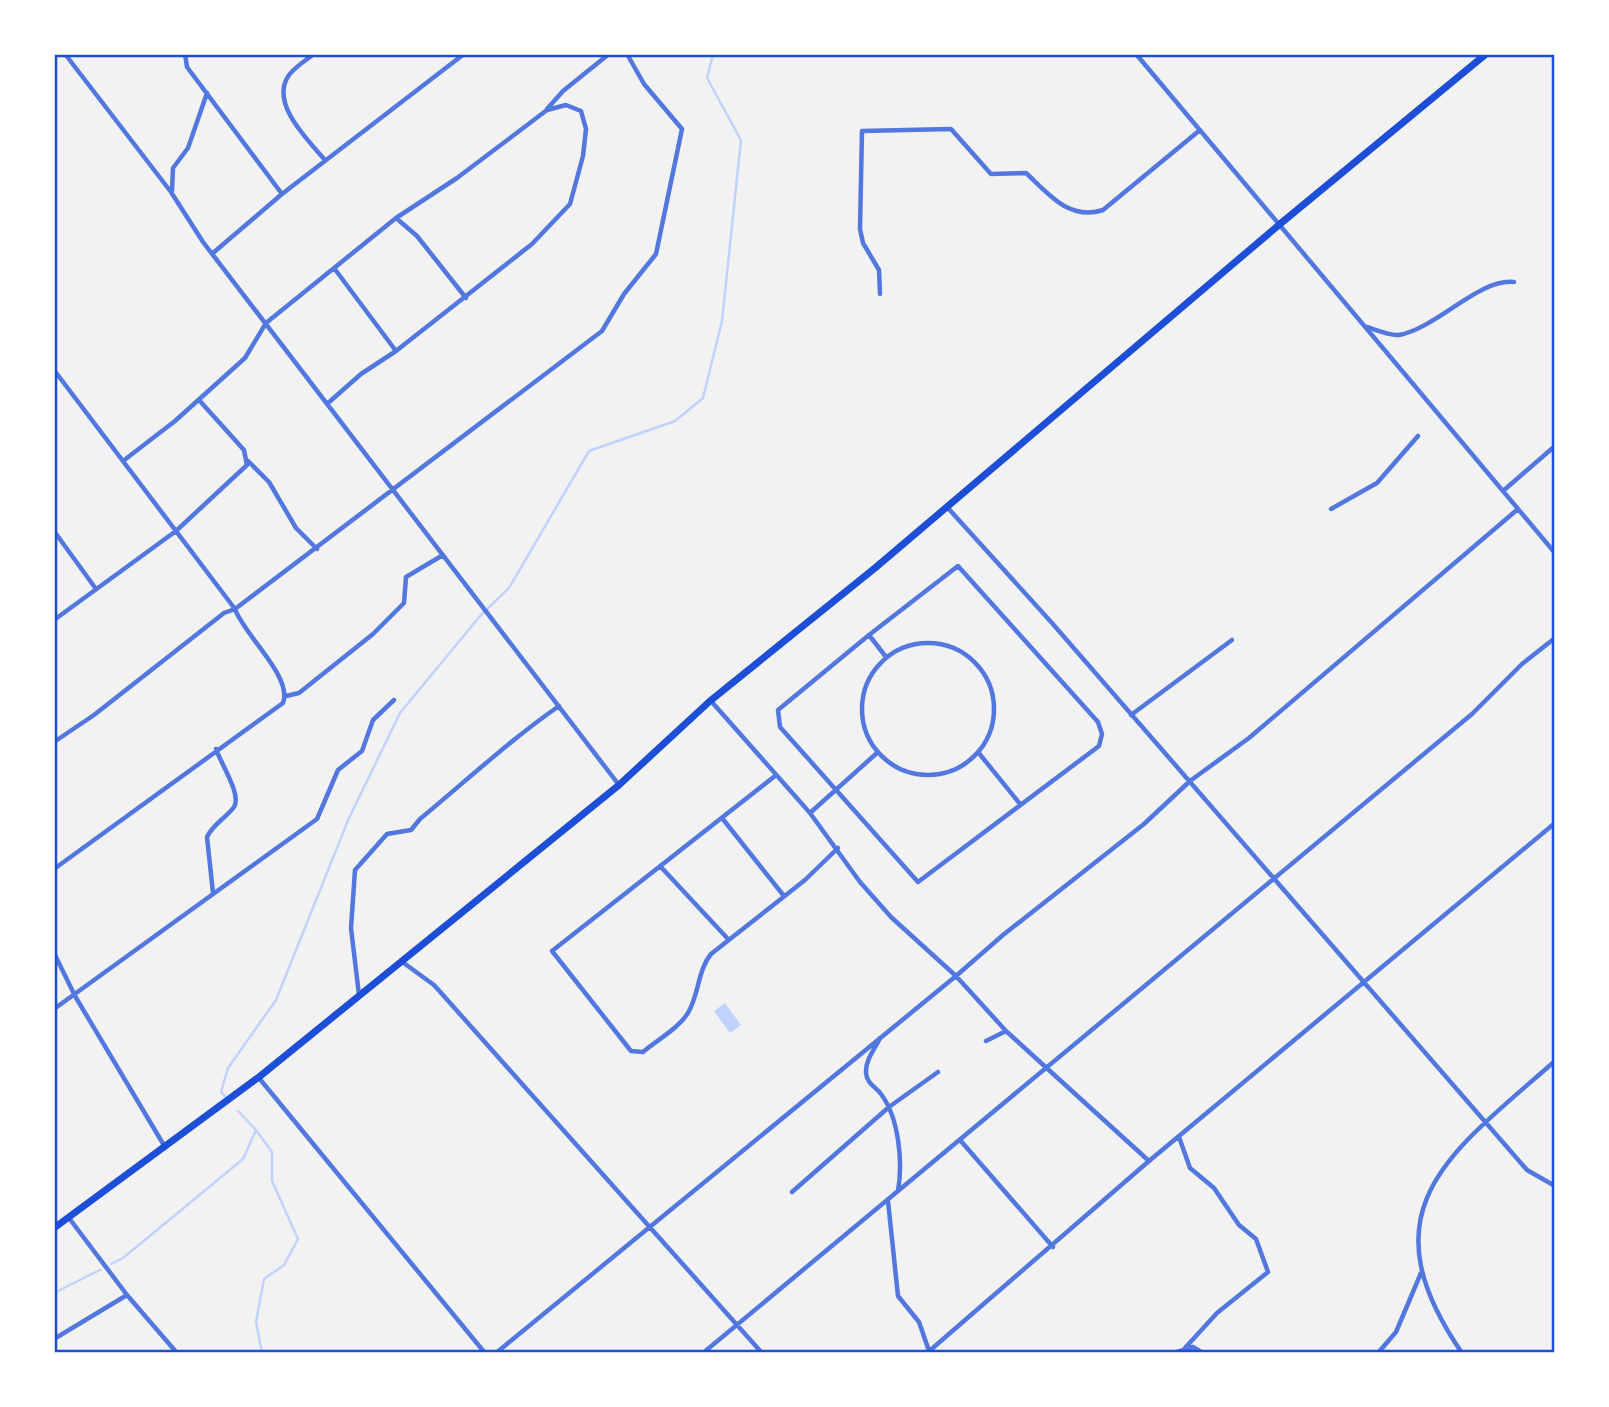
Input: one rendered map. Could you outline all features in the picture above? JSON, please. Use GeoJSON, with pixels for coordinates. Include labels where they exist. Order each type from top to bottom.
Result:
{"type":"FeatureCollection","features":[{"type":"Feature","properties":{"kind":"highway"},"geometry":{"type":"LineString","coordinates":[[54,1228],[259,1077],[620,785],[710,701],[947,507],[1280,224],[1486,54]]}},
{"type":"Feature","properties":{"kind":"street"},"geometry":{"type":"LineString","coordinates":[[65,54],[172,192],[213,253],[393,491],[620,785]]}},
{"type":"Feature","properties":{"kind":"street"},"geometry":{"type":"LineString","coordinates":[[186,54],[187,67],[282,194]]}},
{"type":"Feature","properties":{"kind":"street"},"geometry":{"type":"LineString","coordinates":[[314,54],[289,74],[283,86],[283,97],[304,136],[325,160]]}},
{"type":"Feature","properties":{"kind":"street"},"geometry":{"type":"LineString","coordinates":[[213,253],[282,194],[464,54]]}},
{"type":"Feature","properties":{"kind":"street"},"geometry":{"type":"LineString","coordinates":[[123,461],[199,400],[245,358],[266,323],[396,218],[457,178],[547,110],[563,91],[609,54]]}},
{"type":"Feature","properties":{"kind":"street"},"geometry":{"type":"LineString","coordinates":[[54,742],[94,715],[224,613],[235,609],[317,549],[602,331],[624,294],[656,254],[659,227],[682,130],[644,84],[627,54]]}},
{"type":"Feature","properties":{"kind":"street"},"geometry":{"type":"LineString","coordinates":[[1136,54],[1555,553]]}},
{"type":"Feature","properties":{"kind":"street"},"geometry":{"type":"LineString","coordinates":[[172,192],[173,168],[188,148],[208,93]]}},
{"type":"Feature","properties":{"kind":"street"},"geometry":{"type":"LineString","coordinates":[[327,404],[360,374],[396,351],[532,244],[570,204],[583,156],[585,117],[573,106],[547,110]]}},
{"type":"Feature","properties":{"kind":"street"},"geometry":{"type":"LineString","coordinates":[[880,294],[879,270],[863,243],[860,229],[862,131],[951,129],[991,174],[1026,173],[1064,209],[1090,214],[1103,210],[1200,130]]}},
{"type":"Feature","properties":{"kind":"street"},"geometry":{"type":"LineString","coordinates":[[396,218],[417,236],[466,298]]}},
{"type":"Feature","properties":{"kind":"street"},"geometry":{"type":"LineString","coordinates":[[334,268],[396,351]]}},
{"type":"Feature","properties":{"kind":"street"},"geometry":{"type":"LineString","coordinates":[[1366,327],[1397,335],[1422,326],[1494,283],[1514,282]]}},
{"type":"Feature","properties":{"kind":"street"},"geometry":{"type":"LineString","coordinates":[[54,370],[235,609],[281,680],[286,696]]}},
{"type":"Feature","properties":{"kind":"street"},"geometry":{"type":"LineString","coordinates":[[199,400],[244,450],[248,461],[269,482],[296,528],[317,549]]}},
{"type":"Feature","properties":{"kind":"street"},"geometry":{"type":"LineString","coordinates":[[1331,509],[1377,482],[1418,436]]}},
{"type":"Feature","properties":{"kind":"street"},"geometry":{"type":"LineString","coordinates":[[1503,491],[1555,446]]}},
{"type":"Feature","properties":{"kind":"street"},"geometry":{"type":"LineString","coordinates":[[54,620],[176,531],[228,485],[248,461]]}},
{"type":"Feature","properties":{"kind":"street"},"geometry":{"type":"LineString","coordinates":[[947,507],[1190,781],[1527,1170],[1555,1186]]}},
{"type":"Feature","properties":{"kind":"street"},"geometry":{"type":"LineString","coordinates":[[496,1353],[1003,935],[1153,817],[1190,781],[1250,738],[1518,509]]}},
{"type":"Feature","properties":{"kind":"street"},"geometry":{"type":"LineString","coordinates":[[54,531],[96,589]]}},
{"type":"Feature","properties":{"kind":"street"},"geometry":{"type":"LineString","coordinates":[[54,869],[216,749],[279,707],[286,696],[304,689],[387,621],[405,601],[405,577],[443,555]]}},
{"type":"Feature","properties":{"kind":"street"},"geometry":{"type":"LineString","coordinates":[[958,566],[1098,722],[1102,734],[1099,746],[918,882],[838,790],[780,727],[778,710],[958,566]]}},
{"type":"Feature","properties":{"kind":"street"},"geometry":{"type":"LineString","coordinates":[[869,635],[886,657]]}},
{"type":"Feature","properties":{"kind":"street"},"geometry":{"type":"LineString","coordinates":[[703,1353],[1472,714],[1522,664],[1555,638]]}},
{"type":"Feature","properties":{"kind":"street"},"geometry":{"type":"LineString","coordinates":[[1131,715],[1232,640]]}},
{"type":"Feature","properties":{"kind":"street"},"geometry":{"type":"LineString","coordinates":[[936,643],[969,657],[990,685],[994,702],[991,728],[978,752],[961,766],[940,774],[917,774],[896,766],[878,752],[869,740],[862,711],[868,681],[886,657],[901,648],[936,643]]}},
{"type":"Feature","properties":{"kind":"street"},"geometry":{"type":"LineString","coordinates":[[54,1009],[317,819],[338,770],[362,751],[373,720],[394,700]]}},
{"type":"Feature","properties":{"kind":"street"},"geometry":{"type":"LineString","coordinates":[[710,701],[810,813],[838,848],[860,882],[891,918],[956,976],[1006,1031],[1149,1161]]}},
{"type":"Feature","properties":{"kind":"street"},"geometry":{"type":"LineString","coordinates":[[359,995],[351,928],[355,870],[387,834],[411,830],[420,819],[501,753],[516,736],[559,706]]}},
{"type":"Feature","properties":{"kind":"street"},"geometry":{"type":"LineString","coordinates":[[214,893],[207,837],[234,807],[237,798],[216,749]]}},
{"type":"Feature","properties":{"kind":"street"},"geometry":{"type":"LineString","coordinates":[[810,813],[878,752]]}},
{"type":"Feature","properties":{"kind":"street"},"geometry":{"type":"LineString","coordinates":[[978,752],[1020,804]]}},
{"type":"Feature","properties":{"kind":"street"},"geometry":{"type":"LineString","coordinates":[[775,776],[552,951],[631,1051],[643,1052],[687,1015],[708,958],[838,848]]}},
{"type":"Feature","properties":{"kind":"street"},"geometry":{"type":"LineString","coordinates":[[722,818],[784,896]]}},
{"type":"Feature","properties":{"kind":"street"},"geometry":{"type":"LineString","coordinates":[[888,1200],[898,1296],[919,1322],[928,1352],[1053,1247],[1149,1161],[1555,822]]}},
{"type":"Feature","properties":{"kind":"street"},"geometry":{"type":"LineString","coordinates":[[660,866],[728,939]]}},
{"type":"Feature","properties":{"kind":"street"},"geometry":{"type":"LineString","coordinates":[[54,953],[75,996],[166,1148]]}},
{"type":"Feature","properties":{"kind":"street"},"geometry":{"type":"LineString","coordinates":[[401,961],[433,985],[648,1229],[762,1353]]}},
{"type":"Feature","properties":{"kind":"street"},"geometry":{"type":"LineString","coordinates":[[986,1041],[1006,1031]]}},
{"type":"Feature","properties":{"kind":"street"},"geometry":{"type":"LineString","coordinates":[[881,1036],[867,1062],[866,1074],[889,1107],[897,1137],[898,1192]]}},
{"type":"Feature","properties":{"kind":"street"},"geometry":{"type":"LineString","coordinates":[[1462,1353],[1437,1310],[1422,1272],[1417,1247],[1426,1195],[1446,1164],[1485,1122],[1555,1061]]}},
{"type":"Feature","properties":{"kind":"street"},"geometry":{"type":"LineString","coordinates":[[792,1192],[889,1107],[938,1072]]}},
{"type":"Feature","properties":{"kind":"street"},"geometry":{"type":"LineString","coordinates":[[259,1077],[485,1353]]}},
{"type":"Feature","properties":{"kind":"street"},"geometry":{"type":"LineString","coordinates":[[1174,1353],[1185,1348],[1217,1313],[1268,1272],[1256,1239],[1239,1225],[1214,1188],[1190,1168],[1179,1137]]}},
{"type":"Feature","properties":{"kind":"street"},"geometry":{"type":"LineString","coordinates":[[960,1140],[1053,1247]]}},
{"type":"Feature","properties":{"kind":"street"},"geometry":{"type":"LineString","coordinates":[[69,1218],[127,1295],[177,1353]]}},
{"type":"Feature","properties":{"kind":"street"},"geometry":{"type":"LineString","coordinates":[[1378,1353],[1396,1332],[1422,1272]]}},
{"type":"Feature","properties":{"kind":"street"},"geometry":{"type":"LineString","coordinates":[[54,1339],[127,1295]]}},
{"type":"Feature","properties":{"kind":"street"},"geometry":{"type":"LineString","coordinates":[[1185,1348],[1197,1348],[1203,1353]]}},
{"type":"Feature","properties":{"kind":"water"},"geometry":{"type":"Polygon","coordinates":[[[725,1003],[741,1025],[730,1033],[714,1011],[725,1003]]]}},
{"type":"Feature","properties":{"kind":"waterway"},"geometry":{"type":"LineString","coordinates":[[225,1096],[221,1092],[228,1068],[276,1000],[349,818],[400,713],[480,616],[509,588],[589,451],[675,421],[703,398],[722,321],[741,140],[707,78],[713,54]]}},
{"type":"Feature","properties":{"kind":"waterway"},"geometry":{"type":"LineString","coordinates":[[111,1264],[123,1258],[243,1159],[256,1130],[238,1111]]}},
{"type":"Feature","properties":{"kind":"waterway"},"geometry":{"type":"LineString","coordinates":[[256,1130],[272,1152],[272,1181],[298,1239],[284,1265],[264,1279],[256,1322],[262,1353]]}},
{"type":"Feature","properties":{"kind":"waterway"},"geometry":{"type":"LineString","coordinates":[[54,1293],[100,1270]]}}]}
